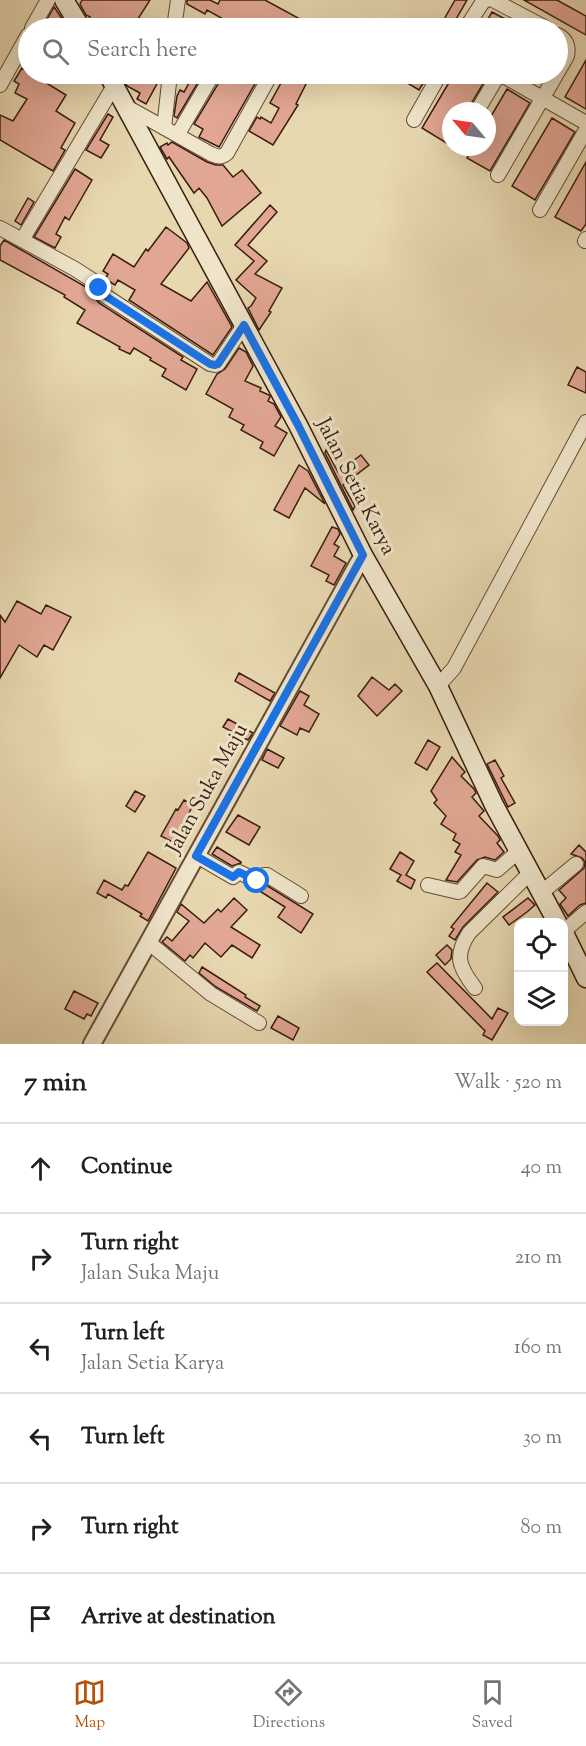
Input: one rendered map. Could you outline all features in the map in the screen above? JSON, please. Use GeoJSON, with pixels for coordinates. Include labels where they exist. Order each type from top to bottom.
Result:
{"type":"FeatureCollection","features":[{"type":"Feature","properties":{"kind":"main road"},"geometry":{"type":"LineString","coordinates":[[64,0],[75,18]]}},
{"type":"Feature","properties":{"kind":"main road","name":"Jalan Setia Karya"},"geometry":{"type":"LineString","coordinates":[[114,84],[298,425],[363,555],[446,676],[494,805],[555,918]]}},
{"type":"Feature","properties":{"kind":"main road"},"geometry":{"type":"LineString","coordinates":[[568,940],[586,978]]}},
{"type":"Feature","properties":{"kind":"street"},"geometry":{"type":"LineString","coordinates":[[38,18],[48,0]]}},
{"type":"Feature","properties":{"kind":"street"},"geometry":{"type":"LineString","coordinates":[[175,18],[178,0]]}},
{"type":"Feature","properties":{"kind":"street"},"geometry":{"type":"LineString","coordinates":[[472,18],[486,0]]}},
{"type":"Feature","properties":{"kind":"street"},"geometry":{"type":"LineString","coordinates":[[493,0],[519,18]]}},
{"type":"Feature","properties":{"kind":"street"},"geometry":{"type":"LineString","coordinates":[[1,79],[18,51]]}},
{"type":"Feature","properties":{"kind":"street"},"geometry":{"type":"LineString","coordinates":[[22,240],[108,84]]}},
{"type":"Feature","properties":{"kind":"street"},"geometry":{"type":"LineString","coordinates":[[164,128],[169,84]]}},
{"type":"Feature","properties":{"kind":"street"},"geometry":{"type":"LineString","coordinates":[[178,134],[207,84]]}},
{"type":"Feature","properties":{"kind":"street"},"geometry":{"type":"LineString","coordinates":[[127,107],[218,157],[223,157],[265,84]]}},
{"type":"Feature","properties":{"kind":"street"},"geometry":{"type":"LineString","coordinates":[[414,120],[434,84]]}},
{"type":"Feature","properties":{"kind":"street"},"geometry":{"type":"LineString","coordinates":[[483,102],[494,84]]}},
{"type":"Feature","properties":{"kind":"street"},"geometry":{"type":"LineString","coordinates":[[518,84],[586,123]]}},
{"type":"Feature","properties":{"kind":"street"},"geometry":{"type":"LineString","coordinates":[[498,175],[550,84]]}},
{"type":"Feature","properties":{"kind":"street"},"geometry":{"type":"LineString","coordinates":[[540,210],[586,130]]}},
{"type":"Feature","properties":{"kind":"street"},"geometry":{"type":"LineString","coordinates":[[0,228],[92,280],[104,295],[210,364],[218,364],[244,325]]}},
{"type":"Feature","properties":{"kind":"street"},"geometry":{"type":"LineString","coordinates":[[446,676],[586,422]]}},
{"type":"Feature","properties":{"kind":"street","name":"Jalan Suka Maju"},"geometry":{"type":"LineString","coordinates":[[92,1044],[363,555]]}},
{"type":"Feature","properties":{"kind":"street"},"geometry":{"type":"LineString","coordinates":[[428,885],[461,891],[483,867],[497,870],[519,851]]}},
{"type":"Feature","properties":{"kind":"street"},"geometry":{"type":"LineString","coordinates":[[196,856],[233,877],[239,872],[257,881],[267,875],[302,896]]}},
{"type":"Feature","properties":{"kind":"street"},"geometry":{"type":"LineString","coordinates":[[541,893],[576,864]]}},
{"type":"Feature","properties":{"kind":"street"},"geometry":{"type":"LineString","coordinates":[[475,988],[463,972],[459,962],[464,940],[530,873]]}},
{"type":"Feature","properties":{"kind":"street"},"geometry":{"type":"LineString","coordinates":[[568,928],[586,912]]}},
{"type":"Feature","properties":{"kind":"street"},"geometry":{"type":"LineString","coordinates":[[148,942],[211,994],[259,1023]]}},
{"type":"Feature","properties":{"kind":"building"},"geometry":{"type":"Polygon","coordinates":[[[82,0],[150,0],[139,18],[90,18],[80,4],[82,0]]]}},
{"type":"Feature","properties":{"kind":"building"},"geometry":{"type":"Polygon","coordinates":[[[187,0],[210,0],[218,4],[220,0],[265,0],[298,18],[221,18],[207,10],[205,14],[187,4],[187,0]]]}},
{"type":"Feature","properties":{"kind":"building"},"geometry":{"type":"Polygon","coordinates":[[[455,0],[467,0],[457,18],[445,18],[455,0]]]}},
{"type":"Feature","properties":{"kind":"building"},"geometry":{"type":"Polygon","coordinates":[[[524,0],[557,0],[586,16],[586,35],[568,25],[568,18],[556,18],[524,0]]]}},
{"type":"Feature","properties":{"kind":"building"},"geometry":{"type":"Polygon","coordinates":[[[54,7],[62,18],[48,18],[54,7]]]}},
{"type":"Feature","properties":{"kind":"building"},"geometry":{"type":"Polygon","coordinates":[[[492,12],[503,18],[489,18],[492,12]]]}},
{"type":"Feature","properties":{"kind":"building"},"geometry":{"type":"Polygon","coordinates":[[[586,60],[586,109],[565,97],[586,60]]]}},
{"type":"Feature","properties":{"kind":"building"},"geometry":{"type":"Polygon","coordinates":[[[19,84],[48,84],[66,95],[56,111],[75,123],[61,148],[65,150],[53,171],[0,140],[0,115],[13,121],[27,99],[15,93],[19,84]]]}},
{"type":"Feature","properties":{"kind":"building"},"geometry":{"type":"Polygon","coordinates":[[[126,84],[157,84],[146,104],[137,99],[140,93],[126,84]]]}},
{"type":"Feature","properties":{"kind":"building"},"geometry":{"type":"Polygon","coordinates":[[[188,84],[197,84],[177,118],[174,116],[177,96],[180,90],[184,92],[188,84]]]}},
{"type":"Feature","properties":{"kind":"building"},"geometry":{"type":"Polygon","coordinates":[[[218,84],[255,84],[219,147],[199,137],[203,129],[194,124],[218,84]]]}},
{"type":"Feature","properties":{"kind":"building"},"geometry":{"type":"Polygon","coordinates":[[[280,84],[306,84],[296,104],[298,105],[273,145],[249,131],[257,117],[271,123],[279,108],[270,103],[280,84]]]}},
{"type":"Feature","properties":{"kind":"building"},"geometry":{"type":"Polygon","coordinates":[[[409,84],[423,84],[419,90],[409,84]]]}},
{"type":"Feature","properties":{"kind":"building"},"geometry":{"type":"Polygon","coordinates":[[[448,84],[483,84],[472,102],[442,102],[442,140],[422,128],[448,84]]]}},
{"type":"Feature","properties":{"kind":"building"},"geometry":{"type":"Polygon","coordinates":[[[507,89],[530,103],[490,171],[467,158],[468,156],[496,156],[496,108],[507,89]]]}},
{"type":"Feature","properties":{"kind":"building"},"geometry":{"type":"Polygon","coordinates":[[[108,114],[113,117],[100,140],[109,145],[101,158],[86,150],[108,114]]]}},
{"type":"Feature","properties":{"kind":"building"},"geometry":{"type":"Polygon","coordinates":[[[552,118],[575,132],[535,200],[512,186],[552,118]]]}},
{"type":"Feature","properties":{"kind":"building"},"geometry":{"type":"Polygon","coordinates":[[[172,142],[207,162],[223,165],[233,177],[242,170],[261,193],[222,226],[207,198],[199,188],[194,193],[160,147],[172,142]]]}},
{"type":"Feature","properties":{"kind":"building"},"geometry":{"type":"Polygon","coordinates":[[[586,162],[586,224],[581,231],[555,217],[586,162]]]}},
{"type":"Feature","properties":{"kind":"building"},"geometry":{"type":"Polygon","coordinates":[[[75,169],[92,180],[69,220],[65,217],[56,234],[61,237],[55,248],[34,237],[75,169]]]}},
{"type":"Feature","properties":{"kind":"building"},"geometry":{"type":"Polygon","coordinates":[[[28,198],[34,202],[21,225],[15,221],[28,198]]]}},
{"type":"Feature","properties":{"kind":"building"},"geometry":{"type":"Polygon","coordinates":[[[270,205],[277,212],[248,245],[267,261],[255,274],[282,288],[269,311],[271,312],[259,330],[248,308],[256,298],[236,280],[254,261],[235,245],[270,205]]]}},
{"type":"Feature","properties":{"kind":"building"},"geometry":{"type":"Polygon","coordinates":[[[166,227],[187,243],[189,248],[161,284],[191,301],[207,282],[232,327],[213,355],[129,300],[135,290],[118,280],[115,285],[105,279],[108,274],[103,271],[113,254],[134,267],[146,249],[148,251],[166,227]]]}},
{"type":"Feature","properties":{"kind":"building"},"geometry":{"type":"Polygon","coordinates":[[[4,240],[86,287],[99,303],[183,357],[181,360],[197,369],[186,390],[162,376],[166,369],[150,360],[151,358],[134,348],[130,354],[119,349],[120,347],[77,323],[85,310],[64,297],[65,295],[0,260],[0,246],[4,240]]]}},
{"type":"Feature","properties":{"kind":"building"},"geometry":{"type":"Polygon","coordinates":[[[239,348],[246,352],[253,366],[245,381],[261,388],[260,391],[269,395],[268,401],[274,404],[281,417],[275,426],[287,433],[274,456],[260,448],[263,442],[241,430],[244,425],[229,417],[233,409],[206,394],[217,374],[225,369],[239,348]]]}},
{"type":"Feature","properties":{"kind":"building"},"geometry":{"type":"Polygon","coordinates":[[[577,367],[586,372],[586,393],[568,385],[577,367]]]}},
{"type":"Feature","properties":{"kind":"building"},"geometry":{"type":"Polygon","coordinates":[[[326,450],[338,472],[361,455],[369,465],[343,485],[355,506],[353,510],[325,453],[326,450]]]}},
{"type":"Feature","properties":{"kind":"building"},"geometry":{"type":"Polygon","coordinates":[[[299,465],[308,471],[325,504],[305,488],[289,518],[274,510],[299,465]]]}},
{"type":"Feature","properties":{"kind":"building"},"geometry":{"type":"Polygon","coordinates":[[[332,527],[338,529],[340,534],[334,544],[339,547],[334,556],[346,563],[334,585],[326,581],[329,575],[311,566],[332,527]]]}},
{"type":"Feature","properties":{"kind":"building"},"geometry":{"type":"Polygon","coordinates":[[[17,601],[41,614],[46,605],[71,617],[53,650],[44,645],[37,657],[19,645],[0,678],[0,615],[5,622],[17,601]]]}},
{"type":"Feature","properties":{"kind":"building"},"geometry":{"type":"Polygon","coordinates":[[[239,673],[275,693],[270,701],[235,681],[239,673]]]}},
{"type":"Feature","properties":{"kind":"building"},"geometry":{"type":"Polygon","coordinates":[[[372,677],[389,690],[395,684],[402,691],[377,716],[358,696],[372,677]]]}},
{"type":"Feature","properties":{"kind":"building"},"geometry":{"type":"Polygon","coordinates":[[[300,691],[309,696],[304,705],[319,714],[309,732],[300,728],[297,735],[280,726],[300,691]]]}},
{"type":"Feature","properties":{"kind":"building"},"geometry":{"type":"Polygon","coordinates":[[[228,719],[253,733],[248,740],[223,727],[228,719]]]}},
{"type":"Feature","properties":{"kind":"building"},"geometry":{"type":"Polygon","coordinates":[[[428,740],[440,747],[427,770],[415,763],[428,740]]]}},
{"type":"Feature","properties":{"kind":"building"},"geometry":{"type":"Polygon","coordinates":[[[267,749],[284,758],[278,768],[262,760],[267,749]]]}},
{"type":"Feature","properties":{"kind":"building"},"geometry":{"type":"Polygon","coordinates":[[[452,757],[465,772],[461,776],[476,793],[472,797],[484,811],[479,816],[498,836],[500,840],[497,843],[504,852],[495,860],[485,857],[477,860],[457,882],[446,880],[461,855],[455,852],[460,844],[453,840],[456,834],[441,824],[446,816],[434,803],[437,800],[431,791],[452,757]]]}},
{"type":"Feature","properties":{"kind":"building"},"geometry":{"type":"Polygon","coordinates":[[[495,760],[504,776],[501,778],[515,803],[508,807],[487,764],[495,760]]]}},
{"type":"Feature","properties":{"kind":"building"},"geometry":{"type":"Polygon","coordinates":[[[135,791],[145,796],[135,812],[126,806],[135,791]]]}},
{"type":"Feature","properties":{"kind":"building"},"geometry":{"type":"Polygon","coordinates":[[[184,800],[193,805],[188,815],[197,820],[182,847],[161,836],[176,809],[178,810],[184,800]]]}},
{"type":"Feature","properties":{"kind":"building"},"geometry":{"type":"Polygon","coordinates":[[[238,815],[260,827],[249,845],[226,832],[238,815]]]}},
{"type":"Feature","properties":{"kind":"building"},"geometry":{"type":"Polygon","coordinates":[[[579,845],[586,852],[586,903],[580,905],[568,916],[560,904],[566,898],[559,890],[584,868],[585,862],[582,858],[571,854],[579,845]]]}},
{"type":"Feature","properties":{"kind":"building"},"geometry":{"type":"Polygon","coordinates":[[[217,847],[241,863],[232,866],[212,854],[217,847]]]}},
{"type":"Feature","properties":{"kind":"building"},"geometry":{"type":"Polygon","coordinates":[[[148,852],[176,868],[148,921],[140,916],[142,914],[108,894],[106,898],[97,893],[104,880],[122,890],[125,885],[128,886],[148,852]]]}},
{"type":"Feature","properties":{"kind":"building"},"geometry":{"type":"Polygon","coordinates":[[[400,852],[414,861],[406,875],[415,880],[411,889],[397,881],[401,875],[390,869],[400,852]]]}},
{"type":"Feature","properties":{"kind":"building"},"geometry":{"type":"Polygon","coordinates":[[[487,883],[498,892],[463,927],[455,940],[449,936],[454,929],[451,927],[487,883]]]}},
{"type":"Feature","properties":{"kind":"building"},"geometry":{"type":"Polygon","coordinates":[[[266,885],[313,914],[301,933],[278,917],[285,907],[258,890],[266,885]]]}},
{"type":"Feature","properties":{"kind":"building"},"geometry":{"type":"Polygon","coordinates":[[[234,898],[247,910],[231,927],[260,945],[252,958],[232,945],[221,957],[205,943],[193,958],[190,955],[185,961],[162,942],[167,937],[172,941],[189,921],[177,912],[181,904],[204,923],[218,909],[221,912],[234,898]]]}},
{"type":"Feature","properties":{"kind":"building"},"geometry":{"type":"Polygon","coordinates":[[[528,898],[535,905],[519,918],[514,918],[514,921],[509,925],[503,917],[528,898]]]}},
{"type":"Feature","properties":{"kind":"building"},"geometry":{"type":"Polygon","coordinates":[[[447,945],[452,950],[451,959],[445,965],[436,955],[447,945]]]}},
{"type":"Feature","properties":{"kind":"building"},"geometry":{"type":"Polygon","coordinates":[[[437,963],[492,1019],[498,1008],[508,1013],[492,1040],[483,1035],[485,1031],[427,972],[437,963]]]}},
{"type":"Feature","properties":{"kind":"building"},"geometry":{"type":"Polygon","coordinates":[[[202,967],[260,1006],[257,1011],[216,987],[199,973],[202,967]]]}},
{"type":"Feature","properties":{"kind":"building"},"geometry":{"type":"Polygon","coordinates":[[[74,991],[98,1003],[91,1016],[87,1014],[84,1019],[65,1009],[74,991]]]}},
{"type":"Feature","properties":{"kind":"building"},"geometry":{"type":"Polygon","coordinates":[[[278,1016],[299,1028],[293,1040],[271,1028],[278,1016]]]}},
{"type":"Feature","properties":{"kind":"route"},"geometry":{"type":"LineString","coordinates":[[99,288],[104,295],[210,364],[218,364],[244,325],[298,425],[363,555],[196,856],[233,877],[239,872],[257,881]]}}]}
